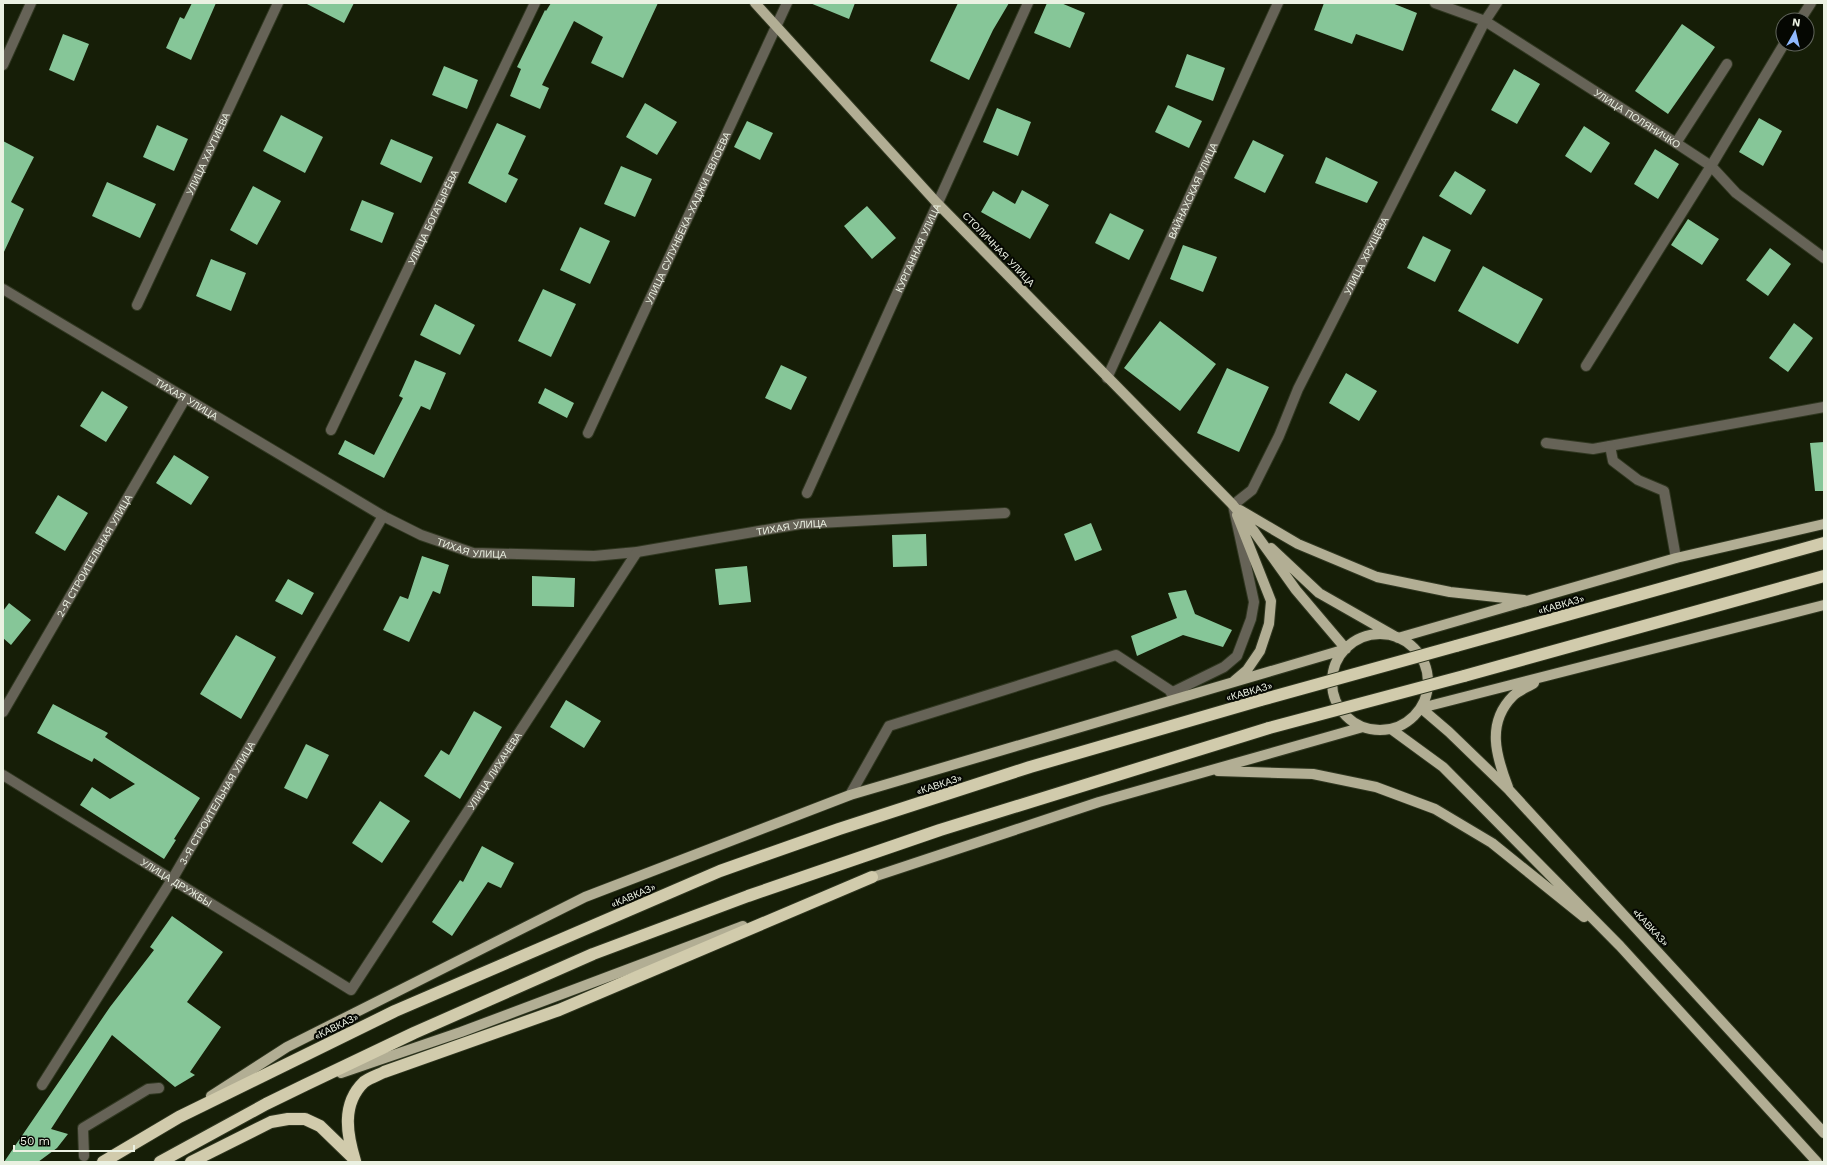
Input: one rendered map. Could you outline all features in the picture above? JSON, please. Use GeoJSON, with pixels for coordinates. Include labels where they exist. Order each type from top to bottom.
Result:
{"type":"FeatureCollection","features":[{"type":"Feature","properties":{"kind":"highway","name":"«КАВКАЗ»"},"geometry":{"type":"LineString","coordinates":[[103,1162],[179,1117],[395,1011],[720,871],[839,829],[1030,767],[1261,700],[1824,543]]}},
{"type":"Feature","properties":{"kind":"highway"},"geometry":{"type":"LineString","coordinates":[[160,1162],[266,1104],[414,1034],[592,954],[740,899],[940,830],[1269,728],[1464,676],[1824,576]]}},
{"type":"Feature","properties":{"kind":"highway"},"geometry":{"type":"LineString","coordinates":[[355,1162],[348,1139],[347,1124],[349,1110],[356,1094],[365,1082],[384,1072],[559,1010],[872,877]]}},
{"type":"Feature","properties":{"kind":"highway"},"geometry":{"type":"LineString","coordinates":[[191,1162],[271,1122],[288,1119],[305,1119],[320,1126],[355,1162]]}},
{"type":"Feature","properties":{"kind":"main road","name":"СТОЛИЧНАЯ УЛИЦА"},"geometry":{"type":"LineString","coordinates":[[755,3],[776,28],[937,203],[1233,506]]}},
{"type":"Feature","properties":{"kind":"main road"},"geometry":{"type":"LineString","coordinates":[[1233,506],[1253,530],[1296,590],[1346,649]]}},
{"type":"Feature","properties":{"kind":"main road"},"geometry":{"type":"LineString","coordinates":[[1233,506],[1298,544],[1377,577],[1450,592],[1529,601]]}},
{"type":"Feature","properties":{"kind":"main road"},"geometry":{"type":"LineString","coordinates":[[1229,685],[1247,670],[1260,651],[1269,624],[1271,601],[1233,506]]}},
{"type":"Feature","properties":{"kind":"main road"},"geometry":{"type":"LineString","coordinates":[[179,1117],[287,1047],[585,897],[850,795],[1229,685],[1346,649],[1357,641],[1370,636],[1384,635],[1398,638],[1676,558],[1824,524]]}},
{"type":"Feature","properties":{"kind":"main road"},"geometry":{"type":"LineString","coordinates":[[1253,530],[1319,594],[1398,638],[1413,648],[1420,655],[1426,668],[1428,690],[1421,708],[1408,722],[1391,729],[1382,730],[1363,727],[1347,717],[1337,701],[1333,683],[1336,665],[1346,649]]}},
{"type":"Feature","properties":{"kind":"main road"},"geometry":{"type":"LineString","coordinates":[[1421,708],[1824,605]]}},
{"type":"Feature","properties":{"kind":"main road"},"geometry":{"type":"LineString","coordinates":[[1509,790],[1497,759],[1495,736],[1500,716],[1513,696],[1542,677]]}},
{"type":"Feature","properties":{"kind":"main road","name":"«КАВКАЗ»"},"geometry":{"type":"LineString","coordinates":[[1421,708],[1449,732],[1509,790],[1824,1133]]}},
{"type":"Feature","properties":{"kind":"main road"},"geometry":{"type":"LineString","coordinates":[[305,1085],[461,1032],[872,877],[1099,802],[1206,770],[1363,727]]}},
{"type":"Feature","properties":{"kind":"main road"},"geometry":{"type":"LineString","coordinates":[[1391,729],[1443,766],[1620,946],[1817,1162]]}},
{"type":"Feature","properties":{"kind":"main road"},"geometry":{"type":"LineString","coordinates":[[1206,770],[1313,774],[1376,787],[1435,809],[1492,843],[1620,946]]}},
{"type":"Feature","properties":{"kind":"street"},"geometry":{"type":"LineString","coordinates":[[3,65],[31,3]]}},
{"type":"Feature","properties":{"kind":"street","name":"УЛИЦА ХАУТИЕВА"},"geometry":{"type":"LineString","coordinates":[[137,305],[278,3]]}},
{"type":"Feature","properties":{"kind":"street","name":"УЛИЦА БОГАТЫРЁВА"},"geometry":{"type":"LineString","coordinates":[[332,430],[535,3]]}},
{"type":"Feature","properties":{"kind":"street","name":"УЛИЦА СУЛУНБЕКА-ХАДЖИ ЕВЛОЕВА"},"geometry":{"type":"LineString","coordinates":[[588,433],[787,3]]}},
{"type":"Feature","properties":{"kind":"street","name":"КУРГАННАЯ УЛИЦА"},"geometry":{"type":"LineString","coordinates":[[807,493],[1028,3]]}},
{"type":"Feature","properties":{"kind":"street","name":"ВАЙНАХСКАЯ УЛИЦА"},"geometry":{"type":"LineString","coordinates":[[1107,378],[1278,3]]}},
{"type":"Feature","properties":{"kind":"street","name":"УЛИЦА ПОЛЯНИЧКО"},"geometry":{"type":"LineString","coordinates":[[1435,3],[1484,21],[1676,143],[1711,166],[1736,193],[1824,258]]}},
{"type":"Feature","properties":{"kind":"street","name":"УЛИЦА ХРУЩЁВА"},"geometry":{"type":"LineString","coordinates":[[1233,506],[1252,490],[1279,436],[1298,388],[1484,21],[1497,3]]}},
{"type":"Feature","properties":{"kind":"street"},"geometry":{"type":"LineString","coordinates":[[1805,12],[1811,3]]}},
{"type":"Feature","properties":{"kind":"street"},"geometry":{"type":"LineString","coordinates":[[1586,366],[1711,166],[1779,52]]}},
{"type":"Feature","properties":{"kind":"street"},"geometry":{"type":"LineString","coordinates":[[1676,143],[1727,64]]}},
{"type":"Feature","properties":{"kind":"street","name":"ТИХАЯ УЛИЦА"},"geometry":{"type":"LineString","coordinates":[[3,289],[383,516],[421,535],[473,553],[594,556],[637,552],[800,524],[1005,513]]}},
{"type":"Feature","properties":{"kind":"street","name":"2-Я СТРОИТЕЛЬНАЯ УЛИЦА"},"geometry":{"type":"LineString","coordinates":[[3,712],[185,399]]}},
{"type":"Feature","properties":{"kind":"street"},"geometry":{"type":"LineString","coordinates":[[1546,443],[1593,449],[1824,407]]}},
{"type":"Feature","properties":{"kind":"street"},"geometry":{"type":"LineString","coordinates":[[1610,446],[1614,461],[1638,480],[1664,491],[1676,558]]}},
{"type":"Feature","properties":{"kind":"street"},"geometry":{"type":"LineString","coordinates":[[1171,693],[1224,667],[1237,656],[1251,619],[1254,602],[1233,506]]}},
{"type":"Feature","properties":{"kind":"street","name":"3-Я СТРОИТЕЛЬНАЯ УЛИЦА"},"geometry":{"type":"LineString","coordinates":[[42,1085],[172,878],[383,516]]}},
{"type":"Feature","properties":{"kind":"street","name":"УЛИЦА ЛИХАЧЁВА"},"geometry":{"type":"LineString","coordinates":[[351,990],[637,552]]}},
{"type":"Feature","properties":{"kind":"street"},"geometry":{"type":"LineString","coordinates":[[850,795],[888,726],[1116,655],[1171,693],[1184,698]]}},
{"type":"Feature","properties":{"kind":"street","name":"УЛИЦА ДРУЖБЫ"},"geometry":{"type":"LineString","coordinates":[[3,774],[351,990]]}},
{"type":"Feature","properties":{"kind":"street"},"geometry":{"type":"LineString","coordinates":[[84,1156],[82,1128],[148,1089],[159,1088]]}},
{"type":"Feature","properties":{"kind":"building"},"geometry":{"type":"Polygon","coordinates":[[[192,3],[216,3],[191,60],[166,48],[180,17],[184,19],[192,3]]]}},
{"type":"Feature","properties":{"kind":"building"},"geometry":{"type":"Polygon","coordinates":[[[305,3],[354,3],[344,23],[305,3]]]}},
{"type":"Feature","properties":{"kind":"building"},"geometry":{"type":"Polygon","coordinates":[[[551,3],[658,3],[623,78],[591,63],[603,37],[574,21],[542,85],[549,88],[540,109],[510,96],[521,69],[517,67],[545,10],[546,11],[551,3]]]}},
{"type":"Feature","properties":{"kind":"building"},"geometry":{"type":"Polygon","coordinates":[[[810,3],[855,3],[849,19],[810,3]]]}},
{"type":"Feature","properties":{"kind":"building"},"geometry":{"type":"Polygon","coordinates":[[[958,3],[1009,3],[993,30],[969,80],[930,61],[958,3]]]}},
{"type":"Feature","properties":{"kind":"building"},"geometry":{"type":"Polygon","coordinates":[[[1047,3],[1061,3],[1085,13],[1070,48],[1034,33],[1047,3]]]}},
{"type":"Feature","properties":{"kind":"building"},"geometry":{"type":"Polygon","coordinates":[[[1324,3],[1392,3],[1417,13],[1403,51],[1356,34],[1352,44],[1314,30],[1324,3]]]}},
{"type":"Feature","properties":{"kind":"building"},"geometry":{"type":"Polygon","coordinates":[[[1682,24],[1715,47],[1668,114],[1635,91],[1682,24]]]}},
{"type":"Feature","properties":{"kind":"building"},"geometry":{"type":"Polygon","coordinates":[[[63,34],[89,44],[74,81],[49,70],[63,34]]]}},
{"type":"Feature","properties":{"kind":"building"},"geometry":{"type":"Polygon","coordinates":[[[1187,54],[1225,68],[1213,101],[1175,87],[1187,54]]]}},
{"type":"Feature","properties":{"kind":"building"},"geometry":{"type":"Polygon","coordinates":[[[444,66],[478,80],[467,109],[432,95],[444,66]]]}},
{"type":"Feature","properties":{"kind":"building"},"geometry":{"type":"Polygon","coordinates":[[[1514,69],[1540,84],[1517,124],[1491,110],[1514,69]]]}},
{"type":"Feature","properties":{"kind":"building"},"geometry":{"type":"Polygon","coordinates":[[[645,103],[677,122],[657,155],[626,137],[645,103]]]}},
{"type":"Feature","properties":{"kind":"building"},"geometry":{"type":"Polygon","coordinates":[[[1168,105],[1202,121],[1189,148],[1155,132],[1168,105]]]}},
{"type":"Feature","properties":{"kind":"building"},"geometry":{"type":"Polygon","coordinates":[[[997,108],[1031,122],[1018,156],[983,142],[997,108]]]}},
{"type":"Feature","properties":{"kind":"building"},"geometry":{"type":"Polygon","coordinates":[[[281,115],[323,137],[305,173],[263,151],[281,115]]]}},
{"type":"Feature","properties":{"kind":"building"},"geometry":{"type":"Polygon","coordinates":[[[1759,118],[1782,131],[1763,166],[1739,152],[1759,118]]]}},
{"type":"Feature","properties":{"kind":"building"},"geometry":{"type":"Polygon","coordinates":[[[747,121],[773,133],[760,160],[734,147],[747,121]]]}},
{"type":"Feature","properties":{"kind":"building"},"geometry":{"type":"Polygon","coordinates":[[[497,123],[526,136],[508,174],[518,179],[506,203],[468,183],[497,123]]]}},
{"type":"Feature","properties":{"kind":"building"},"geometry":{"type":"Polygon","coordinates":[[[157,125],[188,139],[174,171],[143,157],[157,125]]]}},
{"type":"Feature","properties":{"kind":"building"},"geometry":{"type":"Polygon","coordinates":[[[1584,126],[1610,143],[1591,173],[1565,156],[1584,126]]]}},
{"type":"Feature","properties":{"kind":"building"},"geometry":{"type":"Polygon","coordinates":[[[391,139],[433,157],[421,183],[380,164],[391,139]]]}},
{"type":"Feature","properties":{"kind":"building"},"geometry":{"type":"Polygon","coordinates":[[[1253,140],[1284,155],[1265,193],[1234,178],[1253,140]]]}},
{"type":"Feature","properties":{"kind":"building"},"geometry":{"type":"Polygon","coordinates":[[[3,141],[34,157],[11,202],[24,209],[3,254],[3,141]]]}},
{"type":"Feature","properties":{"kind":"building"},"geometry":{"type":"Polygon","coordinates":[[[1655,149],[1679,164],[1658,199],[1634,184],[1655,149]]]}},
{"type":"Feature","properties":{"kind":"building"},"geometry":{"type":"Polygon","coordinates":[[[1326,157],[1378,182],[1367,203],[1315,183],[1326,157]]]}},
{"type":"Feature","properties":{"kind":"building"},"geometry":{"type":"Polygon","coordinates":[[[621,166],[652,179],[635,217],[604,204],[621,166]]]}},
{"type":"Feature","properties":{"kind":"building"},"geometry":{"type":"Polygon","coordinates":[[[1455,171],[1486,190],[1471,215],[1439,196],[1455,171]]]}},
{"type":"Feature","properties":{"kind":"building"},"geometry":{"type":"Polygon","coordinates":[[[107,182],[156,204],[140,238],[92,216],[107,182]]]}},
{"type":"Feature","properties":{"kind":"building"},"geometry":{"type":"Polygon","coordinates":[[[253,186],[281,201],[257,245],[230,230],[253,186]]]}},
{"type":"Feature","properties":{"kind":"building"},"geometry":{"type":"Polygon","coordinates":[[[1022,190],[1049,205],[1030,239],[981,212],[993,191],[1015,204],[1022,190]]]}},
{"type":"Feature","properties":{"kind":"building"},"geometry":{"type":"Polygon","coordinates":[[[362,200],[394,213],[382,243],[350,230],[362,200]]]}},
{"type":"Feature","properties":{"kind":"building"},"geometry":{"type":"Polygon","coordinates":[[[867,206],[896,238],[872,259],[844,226],[867,206]]]}},
{"type":"Feature","properties":{"kind":"building"},"geometry":{"type":"Polygon","coordinates":[[[1110,213],[1144,230],[1129,260],[1095,243],[1110,213]]]}},
{"type":"Feature","properties":{"kind":"building"},"geometry":{"type":"Polygon","coordinates":[[[1688,219],[1719,239],[1702,265],[1671,245],[1688,219]]]}},
{"type":"Feature","properties":{"kind":"building"},"geometry":{"type":"Polygon","coordinates":[[[580,227],[610,241],[590,284],[560,270],[580,227]]]}},
{"type":"Feature","properties":{"kind":"building"},"geometry":{"type":"Polygon","coordinates":[[[1423,236],[1451,250],[1435,282],[1407,268],[1423,236]]]}},
{"type":"Feature","properties":{"kind":"building"},"geometry":{"type":"Polygon","coordinates":[[[1183,245],[1217,257],[1203,292],[1170,279],[1183,245]]]}},
{"type":"Feature","properties":{"kind":"building"},"geometry":{"type":"Polygon","coordinates":[[[1770,248],[1791,264],[1768,296],[1746,280],[1770,248]]]}},
{"type":"Feature","properties":{"kind":"building"},"geometry":{"type":"Polygon","coordinates":[[[211,259],[246,273],[231,311],[196,296],[211,259]]]}},
{"type":"Feature","properties":{"kind":"building"},"geometry":{"type":"Polygon","coordinates":[[[1483,266],[1543,299],[1518,344],[1458,311],[1483,266]]]}},
{"type":"Feature","properties":{"kind":"building"},"geometry":{"type":"Polygon","coordinates":[[[543,289],[576,304],[551,357],[518,341],[543,289]]]}},
{"type":"Feature","properties":{"kind":"building"},"geometry":{"type":"Polygon","coordinates":[[[435,304],[475,325],[460,355],[420,335],[435,304]]]}},
{"type":"Feature","properties":{"kind":"building"},"geometry":{"type":"Polygon","coordinates":[[[1160,321],[1216,364],[1180,411],[1124,368],[1160,321]]]}},
{"type":"Feature","properties":{"kind":"building"},"geometry":{"type":"Polygon","coordinates":[[[1794,323],[1813,338],[1788,372],[1769,358],[1794,323]]]}},
{"type":"Feature","properties":{"kind":"building"},"geometry":{"type":"Polygon","coordinates":[[[415,360],[446,373],[430,410],[421,406],[384,478],[338,454],[345,440],[374,455],[403,398],[399,396],[415,360]]]}},
{"type":"Feature","properties":{"kind":"building"},"geometry":{"type":"Polygon","coordinates":[[[781,365],[807,377],[791,410],[765,398],[781,365]]]}},
{"type":"Feature","properties":{"kind":"building"},"geometry":{"type":"Polygon","coordinates":[[[1227,368],[1269,387],[1239,452],[1197,433],[1227,368]]]}},
{"type":"Feature","properties":{"kind":"building"},"geometry":{"type":"Polygon","coordinates":[[[1346,373],[1377,391],[1359,421],[1329,403],[1346,373]]]}},
{"type":"Feature","properties":{"kind":"building"},"geometry":{"type":"Polygon","coordinates":[[[545,388],[574,403],[567,418],[538,403],[545,388]]]}},
{"type":"Feature","properties":{"kind":"building"},"geometry":{"type":"Polygon","coordinates":[[[102,391],[128,407],[106,442],[80,426],[102,391]]]}},
{"type":"Feature","properties":{"kind":"building"},"geometry":{"type":"Polygon","coordinates":[[[1824,442],[1824,491],[1815,491],[1810,443],[1824,442]]]}},
{"type":"Feature","properties":{"kind":"building"},"geometry":{"type":"Polygon","coordinates":[[[174,455],[209,477],[191,505],[156,483],[174,455]]]}},
{"type":"Feature","properties":{"kind":"building"},"geometry":{"type":"Polygon","coordinates":[[[58,495],[88,513],[65,551],[35,533],[58,495]]]}},
{"type":"Feature","properties":{"kind":"building"},"geometry":{"type":"Polygon","coordinates":[[[1091,523],[1102,550],[1075,561],[1064,534],[1091,523]]]}},
{"type":"Feature","properties":{"kind":"building"},"geometry":{"type":"Polygon","coordinates":[[[926,534],[927,566],[893,567],[892,535],[926,534]]]}},
{"type":"Feature","properties":{"kind":"building"},"geometry":{"type":"Polygon","coordinates":[[[422,556],[449,565],[440,594],[433,591],[409,642],[383,630],[400,596],[408,599],[422,556]]]}},
{"type":"Feature","properties":{"kind":"building"},"geometry":{"type":"Polygon","coordinates":[[[747,566],[751,602],[719,605],[715,569],[747,566]]]}},
{"type":"Feature","properties":{"kind":"building"},"geometry":{"type":"Polygon","coordinates":[[[532,576],[575,578],[574,607],[532,606],[532,576]]]}},
{"type":"Feature","properties":{"kind":"building"},"geometry":{"type":"Polygon","coordinates":[[[288,579],[314,593],[302,615],[275,601],[288,579]]]}},
{"type":"Feature","properties":{"kind":"building"},"geometry":{"type":"Polygon","coordinates":[[[1186,590],[1195,614],[1232,630],[1223,647],[1183,635],[1137,656],[1131,636],[1177,618],[1168,593],[1186,590]]]}},
{"type":"Feature","properties":{"kind":"building"},"geometry":{"type":"Polygon","coordinates":[[[9,603],[31,620],[11,645],[3,638],[3,611],[9,603]]]}},
{"type":"Feature","properties":{"kind":"building"},"geometry":{"type":"Polygon","coordinates":[[[236,635],[276,657],[241,719],[200,694],[236,635]]]}},
{"type":"Feature","properties":{"kind":"building"},"geometry":{"type":"Polygon","coordinates":[[[566,700],[601,721],[584,748],[550,727],[566,700]]]}},
{"type":"Feature","properties":{"kind":"building"},"geometry":{"type":"Polygon","coordinates":[[[53,704],[108,733],[105,737],[200,798],[174,839],[176,840],[164,859],[80,805],[92,787],[110,799],[135,784],[94,758],[92,762],[37,733],[53,704]]]}},
{"type":"Feature","properties":{"kind":"building"},"geometry":{"type":"Polygon","coordinates":[[[474,711],[502,727],[460,799],[424,776],[441,750],[449,755],[474,711]]]}},
{"type":"Feature","properties":{"kind":"building"},"geometry":{"type":"Polygon","coordinates":[[[306,744],[329,755],[307,799],[284,788],[306,744]]]}},
{"type":"Feature","properties":{"kind":"building"},"geometry":{"type":"Polygon","coordinates":[[[380,801],[410,821],[382,863],[352,843],[380,801]]]}},
{"type":"Feature","properties":{"kind":"building"},"geometry":{"type":"Polygon","coordinates":[[[482,846],[514,863],[501,888],[488,882],[452,936],[432,922],[460,880],[463,882],[482,846]]]}},
{"type":"Feature","properties":{"kind":"building"},"geometry":{"type":"Polygon","coordinates":[[[172,916],[223,952],[187,1002],[221,1027],[190,1072],[195,1075],[175,1087],[112,1035],[51,1129],[68,1134],[57,1148],[38,1162],[4,1162],[110,1007],[154,950],[150,947],[172,916]]]}}]}
